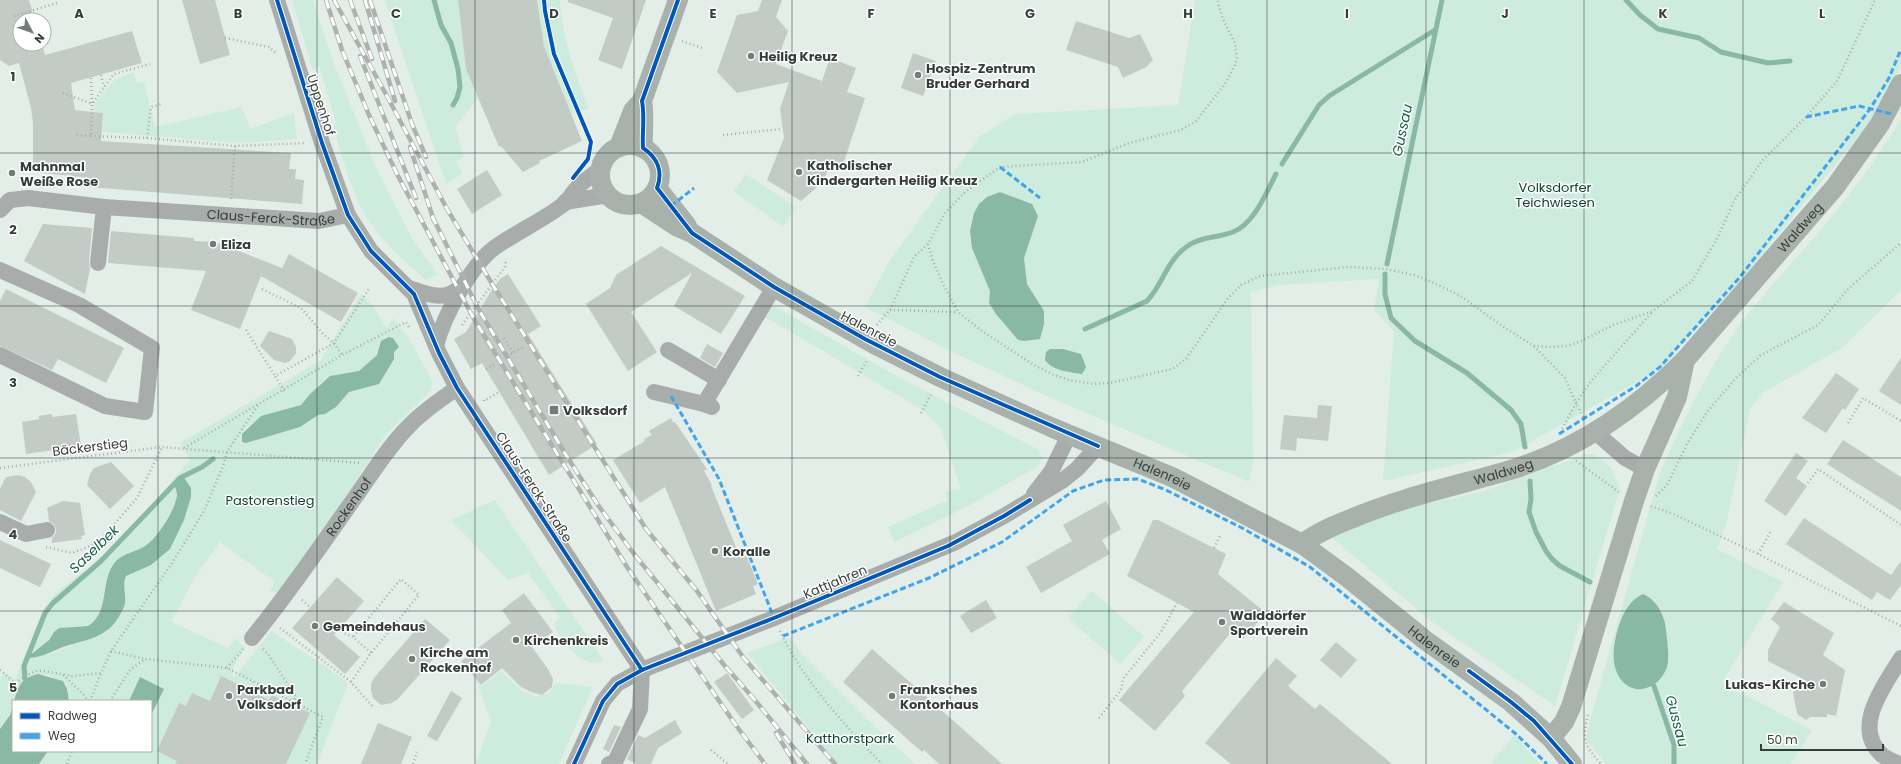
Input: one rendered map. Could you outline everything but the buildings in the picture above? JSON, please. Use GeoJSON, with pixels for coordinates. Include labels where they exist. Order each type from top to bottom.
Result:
{"type":"FeatureCollection","features":[{"type":"Feature","properties":{"kind":"main road"},"geometry":{"type":"LineString","coordinates":[[620,147],[633,111],[642,101],[678,0]]}},
{"type":"Feature","properties":{"kind":"main road","name":"Waldweg"},"geometry":{"type":"LineString","coordinates":[[1302,544],[1315,535],[1372,510],[1430,492],[1508,471],[1562,451],[1595,432],[1648,395],[1685,360],[1835,187],[1880,124],[1901,84]]}},
{"type":"Feature","properties":{"kind":"main road"},"geometry":{"type":"LineString","coordinates":[[642,101],[644,115],[642,136],[644,148]]}},
{"type":"Feature","properties":{"kind":"main road"},"geometry":{"type":"LineString","coordinates":[[632,145],[644,148],[654,156],[660,169],[657,188],[641,203],[627,204],[614,200],[608,195],[602,183],[602,168],[606,158],[620,147],[632,145]]}},
{"type":"Feature","properties":{"kind":"main road","name":"Halenreie"},"geometry":{"type":"LineString","coordinates":[[657,188],[692,233]]}},
{"type":"Feature","properties":{"kind":"main road","name":"Halenreie"},"geometry":{"type":"LineString","coordinates":[[641,203],[676,226],[692,233],[774,287],[865,339],[940,377],[1069,435],[1172,477],[1302,544],[1347,577],[1425,640],[1511,702],[1551,738],[1582,762]]}},
{"type":"Feature","properties":{"kind":"main road","name":"Waldweg"},"geometry":{"type":"LineString","coordinates":[[1551,738],[1564,722],[1571,707],[1645,469],[1677,397],[1685,360]]}},
{"type":"Feature","properties":{"kind":"street","name":"Uppenhof"},"geometry":{"type":"LineString","coordinates":[[277,0],[322,142],[348,215]]}},
{"type":"Feature","properties":{"kind":"street"},"geometry":{"type":"LineString","coordinates":[[436,346],[444,322],[476,266],[487,253],[496,246],[536,223],[565,202],[578,187],[602,168]]}},
{"type":"Feature","properties":{"kind":"street"},"geometry":{"type":"LineString","coordinates":[[565,202],[608,195]]}},
{"type":"Feature","properties":{"kind":"street","name":"Claus-Ferck-Straße"},"geometry":{"type":"LineString","coordinates":[[5,205],[28,198],[104,207],[230,214],[319,221],[348,215],[371,251],[409,288],[424,314],[436,346],[457,388],[642,670]]}},
{"type":"Feature","properties":{"kind":"street"},"geometry":{"type":"LineString","coordinates":[[98,263],[104,207]]}},
{"type":"Feature","properties":{"kind":"street"},"geometry":{"type":"LineString","coordinates":[[0,270],[79,305],[152,348],[145,412],[105,406],[0,355]]}},
{"type":"Feature","properties":{"kind":"street"},"geometry":{"type":"LineString","coordinates":[[409,288],[427,294],[441,296],[450,294],[464,286]]}},
{"type":"Feature","properties":{"kind":"street"},"geometry":{"type":"LineString","coordinates":[[654,392],[708,405],[719,380],[774,287]]}},
{"type":"Feature","properties":{"kind":"street"},"geometry":{"type":"LineString","coordinates":[[668,350],[719,380]]}},
{"type":"Feature","properties":{"kind":"street","name":"Rockenhof"},"geometry":{"type":"LineString","coordinates":[[252,638],[268,619],[387,451],[410,424],[428,408],[457,388]]}},
{"type":"Feature","properties":{"kind":"street"},"geometry":{"type":"LineString","coordinates":[[1595,432],[1625,458],[1645,469]]}},
{"type":"Feature","properties":{"kind":"street","name":"Kattjahren"},"geometry":{"type":"LineString","coordinates":[[1030,500],[1052,472],[1069,435]]}},
{"type":"Feature","properties":{"kind":"street","name":"Kattjahren"},"geometry":{"type":"LineString","coordinates":[[642,670],[774,618],[948,546],[1052,488],[1069,476],[1098,446]]}},
{"type":"Feature","properties":{"kind":"street"},"geometry":{"type":"LineString","coordinates":[[0,522],[26,534],[42,531]]}},
{"type":"Feature","properties":{"kind":"street"},"geometry":{"type":"LineString","coordinates":[[1899,764],[1883,756],[1875,746],[1869,721],[1872,708],[1901,658]]}},
{"type":"Feature","properties":{"kind":"street"},"geometry":{"type":"LineString","coordinates":[[579,763],[603,701],[617,684],[642,670]]}},
{"type":"Feature","properties":{"kind":"street"},"geometry":{"type":"LineString","coordinates":[[609,764],[615,762],[640,709],[642,670]]}},
{"type":"Feature","properties":{"kind":"path"},"geometry":{"type":"LineString","coordinates":[[958,312],[890,310],[914,257],[928,244],[945,212],[964,192],[1000,167],[1082,162],[1129,143],[1181,130],[1196,121],[1225,84],[1237,58],[1236,43],[1222,19],[1217,0]]}},
{"type":"Feature","properties":{"kind":"path"},"geometry":{"type":"LineString","coordinates":[[1595,432],[1584,420],[1576,403],[1592,380],[1653,311],[1692,281],[1718,237],[1734,201],[1762,161],[1806,117],[1837,81],[1875,0]]}},
{"type":"Feature","properties":{"kind":"path"},"geometry":{"type":"LineString","coordinates":[[27,12],[57,3]]}},
{"type":"Feature","properties":{"kind":"path"},"geometry":{"type":"LineString","coordinates":[[225,38],[269,47],[277,54]]}},
{"type":"Feature","properties":{"kind":"path"},"geometry":{"type":"LineString","coordinates":[[92,104],[114,74],[150,64]]}},
{"type":"Feature","properties":{"kind":"path"},"geometry":{"type":"LineString","coordinates":[[101,75],[104,88]]}},
{"type":"Feature","properties":{"kind":"path"},"geometry":{"type":"LineString","coordinates":[[91,78],[91,136]]}},
{"type":"Feature","properties":{"kind":"path"},"geometry":{"type":"LineString","coordinates":[[63,93],[92,104]]}},
{"type":"Feature","properties":{"kind":"path"},"geometry":{"type":"LineString","coordinates":[[147,138],[151,107],[162,104]]}},
{"type":"Feature","properties":{"kind":"path"},"geometry":{"type":"LineString","coordinates":[[723,135],[782,130]]}},
{"type":"Feature","properties":{"kind":"path"},"geometry":{"type":"LineString","coordinates":[[77,135],[147,138],[235,146],[322,142]]}},
{"type":"Feature","properties":{"kind":"path"},"geometry":{"type":"LineString","coordinates":[[230,214],[235,146]]}},
{"type":"Feature","properties":{"kind":"path"},"geometry":{"type":"LineString","coordinates":[[1901,243],[1849,288],[1818,325],[1761,355],[1736,378],[1707,412],[1687,444],[1667,485],[1646,505],[1671,512],[1901,626]]}},
{"type":"Feature","properties":{"kind":"path"},"geometry":{"type":"LineString","coordinates":[[928,244],[933,261],[943,284],[958,312],[982,331],[1034,365],[1061,378],[1093,384],[1110,383],[1172,369],[1181,364],[1190,354],[1235,290],[1241,285],[1260,276],[1348,267],[1378,268],[1414,275],[1459,295],[1505,328],[1534,346],[1558,347],[1579,342],[1613,325],[1653,311]]}},
{"type":"Feature","properties":{"kind":"path"},"geometry":{"type":"LineString","coordinates":[[457,332],[505,267]]}},
{"type":"Feature","properties":{"kind":"path"},"geometry":{"type":"LineString","coordinates":[[275,376],[334,343],[370,287]]}},
{"type":"Feature","properties":{"kind":"path"},"geometry":{"type":"LineString","coordinates":[[262,289],[301,308],[324,335],[334,343],[342,355]]}},
{"type":"Feature","properties":{"kind":"path"},"geometry":{"type":"LineString","coordinates":[[184,448],[284,391],[342,355],[406,322],[412,332]]}},
{"type":"Feature","properties":{"kind":"path"},"geometry":{"type":"LineString","coordinates":[[246,330],[284,391]]}},
{"type":"Feature","properties":{"kind":"path"},"geometry":{"type":"LineString","coordinates":[[504,338],[512,353],[525,346]]}},
{"type":"Feature","properties":{"kind":"path"},"geometry":{"type":"LineString","coordinates":[[486,369],[496,363]]}},
{"type":"Feature","properties":{"kind":"path"},"geometry":{"type":"LineString","coordinates":[[921,413],[940,377]]}},
{"type":"Feature","properties":{"kind":"path"},"geometry":{"type":"LineString","coordinates":[[495,394],[499,392]]}},
{"type":"Feature","properties":{"kind":"path"},"geometry":{"type":"LineString","coordinates":[[1848,423],[1864,398],[1901,421]]}},
{"type":"Feature","properties":{"kind":"path"},"geometry":{"type":"LineString","coordinates":[[90,700],[111,651],[172,563],[204,511],[223,466],[227,452],[258,405]]}},
{"type":"Feature","properties":{"kind":"path"},"geometry":{"type":"LineString","coordinates":[[42,531],[46,547],[72,553],[98,543],[137,498],[162,447]]}},
{"type":"Feature","properties":{"kind":"path"},"geometry":{"type":"LineString","coordinates":[[1808,483],[1818,469],[1901,525]]}},
{"type":"Feature","properties":{"kind":"path"},"geometry":{"type":"LineString","coordinates":[[1758,554],[1771,531]]}},
{"type":"Feature","properties":{"kind":"path"},"geometry":{"type":"LineString","coordinates":[[1214,548],[1221,534]]}},
{"type":"Feature","properties":{"kind":"path"},"geometry":{"type":"LineString","coordinates":[[351,682],[371,653],[419,594],[401,579],[353,637]]}},
{"type":"Feature","properties":{"kind":"path"},"geometry":{"type":"LineString","coordinates":[[1099,718],[1121,690],[1123,679],[1161,632],[1177,603]]}},
{"type":"Feature","properties":{"kind":"path"},"geometry":{"type":"LineString","coordinates":[[774,618],[783,636],[816,690],[846,726],[882,764]]}},
{"type":"Feature","properties":{"kind":"path"},"geometry":{"type":"LineString","coordinates":[[268,619],[351,682],[373,707]]}},
{"type":"Feature","properties":{"kind":"path"},"geometry":{"type":"LineString","coordinates":[[334,628],[353,637],[371,653]]}},
{"type":"Feature","properties":{"kind":"path"},"geometry":{"type":"LineString","coordinates":[[227,668],[252,638],[268,654],[296,697],[292,702]]}},
{"type":"Feature","properties":{"kind":"path"},"geometry":{"type":"LineString","coordinates":[[111,651],[145,659],[227,668],[323,717],[305,764]]}},
{"type":"Feature","properties":{"kind":"path"},"geometry":{"type":"LineString","coordinates":[[111,700],[130,670],[145,659]]}},
{"type":"Feature","properties":{"kind":"path"},"geometry":{"type":"LineString","coordinates":[[0,670],[15,683],[31,673],[44,671],[72,676],[101,673]]}},
{"type":"Feature","properties":{"kind":"path"},"geometry":{"type":"LineString","coordinates":[[63,674],[85,696],[87,700]]}},
{"type":"Feature","properties":{"kind":"path"},"geometry":{"type":"LineString","coordinates":[[1590,711],[1584,732],[1585,742],[1601,764]]}},
{"type":"Feature","properties":{"kind":"path"},"geometry":{"type":"LineString","coordinates":[[711,750],[728,764]]}},
{"type":"Feature","properties":{"kind":"path"},"geometry":{"type":"LineString","coordinates":[[67,764],[72,752]]}},
{"type":"Feature","properties":{"kind":"path"},"geometry":{"type":"LineString","coordinates":[[413,764],[417,752]]}},
{"type":"Feature","properties":{"kind":"path"},"geometry":{"type":"LineString","coordinates":[[1582,762],[1595,757]]}},
{"type":"Feature","properties":{"kind":"green space"},"geometry":{"type":"Polygon","coordinates":[[[292,0],[313,0],[333,61],[376,168],[413,240],[438,275],[426,280],[388,245],[369,221],[357,199],[348,176],[333,127],[336,123],[319,65],[313,71],[292,0]]]}},
{"type":"Feature","properties":{"kind":"green space"},"geometry":{"type":"Polygon","coordinates":[[[385,0],[458,0],[466,69],[479,97],[455,127],[464,157],[456,161],[462,174],[446,184],[385,0]]]}},
{"type":"Feature","properties":{"kind":"green space"},"geometry":{"type":"Polygon","coordinates":[[[537,0],[560,0],[566,41],[579,83],[589,108],[571,114],[544,46],[537,0]]]}},
{"type":"Feature","properties":{"kind":"green space","name":"Volksdorfer Teichwiesen"},"geometry":{"type":"Polygon","coordinates":[[[1195,0],[1901,0],[1901,66],[1888,101],[1741,280],[1661,368],[1513,452],[1383,481],[1394,331],[1374,310],[1379,279],[1279,285],[1251,292],[1253,462],[1249,482],[1051,398],[952,352],[865,307],[888,263],[979,137],[1015,114],[1178,105],[1195,0]]]}},
{"type":"Feature","properties":{"kind":"green space"},"geometry":{"type":"Polygon","coordinates":[[[134,72],[137,83],[144,82],[155,127],[242,107],[250,129],[294,113],[297,139],[238,143],[102,132],[103,113],[94,111],[95,103],[115,79],[134,72]]]}},
{"type":"Feature","properties":{"kind":"green space"},"geometry":{"type":"Polygon","coordinates":[[[1901,119],[1901,290],[1842,348],[1764,392],[1750,409],[1726,525],[1717,549],[1783,582],[1722,683],[1812,730],[1791,764],[1606,764],[1587,741],[1587,731],[1659,475],[1667,457],[1701,387],[1732,336],[1762,296],[1840,207],[1872,164],[1901,119]],[[1654,602],[1661,677],[1663,614],[1654,602]]]}},
{"type":"Feature","properties":{"kind":"green space"},"geometry":{"type":"Polygon","coordinates":[[[746,174],[796,207],[783,227],[734,191],[746,174]]]}},
{"type":"Feature","properties":{"kind":"green space","name":"Pastorenstieg"},"geometry":{"type":"Polygon","coordinates":[[[361,294],[372,305],[387,328],[393,318],[410,340],[433,382],[431,391],[386,434],[308,555],[276,593],[269,591],[275,582],[220,542],[194,579],[171,622],[228,648],[235,638],[245,648],[233,668],[233,675],[229,674],[235,677],[271,631],[348,683],[317,764],[39,764],[47,752],[152,752],[152,700],[69,700],[66,684],[49,676],[36,674],[27,677],[21,684],[14,700],[12,700],[12,706],[7,718],[0,729],[0,679],[4,672],[15,679],[45,606],[51,599],[65,585],[96,562],[126,533],[190,460],[180,443],[320,361],[361,294]],[[393,338],[379,346],[376,355],[366,366],[357,372],[338,374],[329,377],[319,385],[300,406],[254,422],[247,427],[243,433],[242,441],[246,443],[300,427],[318,415],[325,414],[336,407],[349,392],[379,384],[394,359],[394,352],[399,347],[393,338]],[[183,476],[174,484],[177,494],[176,501],[170,515],[155,537],[145,546],[119,558],[111,568],[107,576],[103,603],[95,620],[88,626],[59,629],[38,650],[29,653],[47,655],[107,631],[126,598],[124,581],[126,576],[151,565],[170,549],[184,520],[191,497],[183,476]]]}},
{"type":"Feature","properties":{"kind":"green space"},"geometry":{"type":"Polygon","coordinates":[[[772,305],[904,380],[1039,450],[1042,458],[1037,467],[968,506],[894,542],[888,527],[948,500],[945,492],[961,489],[941,428],[921,409],[765,317],[772,305]]]}},
{"type":"Feature","properties":{"kind":"green space"},"geometry":{"type":"Polygon","coordinates":[[[1586,454],[1595,454],[1611,468],[1620,488],[1555,706],[1432,622],[1331,537],[1392,511],[1481,492],[1586,454]]]}},
{"type":"Feature","properties":{"kind":"green space"},"geometry":{"type":"Polygon","coordinates":[[[495,500],[604,661],[590,663],[583,660],[572,651],[558,634],[554,624],[560,617],[528,573],[508,580],[451,520],[495,500]]]}},
{"type":"Feature","properties":{"kind":"green space"},"geometry":{"type":"Polygon","coordinates":[[[1092,591],[1144,637],[1120,664],[1068,618],[1092,591]]]}},
{"type":"Feature","properties":{"kind":"green space","name":"Katthorstpark"},"geometry":{"type":"Polygon","coordinates":[[[790,637],[801,653],[915,764],[838,764],[747,653],[790,637]]]}},
{"type":"Feature","properties":{"kind":"green space"},"geometry":{"type":"Polygon","coordinates":[[[501,671],[519,689],[536,696],[549,694],[555,683],[593,687],[559,764],[476,764],[491,721],[476,681],[481,687],[501,671]]]}},
{"type":"Feature","properties":{"kind":"green space"},"geometry":{"type":"Polygon","coordinates":[[[1514,735],[1540,764],[1490,764],[1514,735]]]}},
{"type":"Feature","properties":{"kind":"shaded area"},"geometry":{"type":"Polygon","coordinates":[[[1000,192],[1032,204],[1038,216],[1024,258],[1027,284],[1044,311],[1044,324],[1040,339],[1024,341],[1018,340],[996,314],[989,303],[990,291],[972,248],[970,231],[974,213],[979,204],[987,197],[1000,192]]]}},
{"type":"Feature","properties":{"kind":"shaded area"},"geometry":{"type":"Polygon","coordinates":[[[389,337],[393,338],[399,347],[394,352],[394,359],[379,384],[349,392],[336,407],[325,414],[318,415],[300,427],[246,443],[242,442],[242,434],[261,416],[301,405],[310,394],[330,376],[359,371],[377,355],[381,341],[389,337]]]}},
{"type":"Feature","properties":{"kind":"shaded area"},"geometry":{"type":"Polygon","coordinates":[[[1050,349],[1063,349],[1081,354],[1086,367],[1082,374],[1057,369],[1048,364],[1045,360],[1046,352],[1050,349]]]}},
{"type":"Feature","properties":{"kind":"shaded area"},"geometry":{"type":"Polygon","coordinates":[[[183,476],[191,488],[191,497],[184,520],[170,549],[151,565],[126,576],[124,585],[125,605],[120,615],[109,629],[91,639],[63,647],[41,656],[27,658],[29,653],[33,653],[49,640],[54,632],[59,628],[88,626],[95,620],[100,612],[111,568],[119,558],[141,548],[155,537],[170,515],[176,501],[177,494],[174,484],[183,476]]]}},
{"type":"Feature","properties":{"kind":"shaded area"},"geometry":{"type":"Polygon","coordinates":[[[1643,594],[1656,604],[1664,619],[1668,644],[1668,659],[1667,667],[1658,681],[1644,689],[1637,689],[1630,687],[1618,675],[1614,661],[1614,651],[1618,630],[1628,606],[1637,597],[1643,594]]]}},
{"type":"Feature","properties":{"kind":"shaded area"},"geometry":{"type":"Polygon","coordinates":[[[38,674],[63,681],[67,689],[69,700],[14,700],[19,686],[24,680],[38,674]]]}},
{"type":"Feature","properties":{"kind":"shaded area"},"geometry":{"type":"Polygon","coordinates":[[[140,677],[164,689],[152,713],[152,700],[129,700],[140,677]]]}},
{"type":"Feature","properties":{"kind":"shaded area"},"geometry":{"type":"Polygon","coordinates":[[[12,708],[12,752],[47,752],[39,764],[0,764],[0,729],[10,715],[12,708]]]}},
{"type":"Feature","properties":{"kind":"waterway","name":"Saselbek"},"geometry":{"type":"LineString","coordinates":[[434,0],[441,25],[451,43],[458,69],[460,87],[453,105]]}},
{"type":"Feature","properties":{"kind":"waterway","name":"Gussau"},"geometry":{"type":"LineString","coordinates":[[1387,264],[1442,0]]}},
{"type":"Feature","properties":{"kind":"waterway"},"geometry":{"type":"LineString","coordinates":[[1626,0],[1640,15],[1658,29],[1699,38],[1721,52],[1768,63],[1790,61]]}},
{"type":"Feature","properties":{"kind":"waterway"},"geometry":{"type":"LineString","coordinates":[[1282,164],[1319,105],[1329,96],[1435,30]]}},
{"type":"Feature","properties":{"kind":"waterway"},"geometry":{"type":"LineString","coordinates":[[1085,329],[1147,301],[1158,287],[1175,258],[1189,245],[1199,240],[1227,234],[1240,228],[1259,207],[1276,174]]}},
{"type":"Feature","properties":{"kind":"waterway","name":"Gussau"},"geometry":{"type":"LineString","coordinates":[[1385,274],[1385,294],[1391,318],[1415,341],[1467,373],[1511,410],[1521,424],[1525,447]]}},
{"type":"Feature","properties":{"kind":"waterway","name":"Saselbek"},"geometry":{"type":"LineString","coordinates":[[25,679],[24,666],[45,613],[53,603],[101,561],[180,478],[202,467],[213,459]]}},
{"type":"Feature","properties":{"kind":"waterway","name":"Gussau"},"geometry":{"type":"LineString","coordinates":[[1530,481],[1531,499],[1529,512],[1536,532],[1546,551],[1560,566],[1590,582]]}},
{"type":"Feature","properties":{"kind":"waterway","name":"Gussau"},"geometry":{"type":"LineString","coordinates":[[1654,686],[1674,745],[1674,764]]}},
{"type":"Feature","properties":{"kind":"railway"},"geometry":{"type":"LineString","coordinates":[[326,0],[342,50],[369,115],[397,174],[474,319],[627,567],[735,724],[765,764]]}},
{"type":"Feature","properties":{"kind":"railway"},"geometry":{"type":"LineString","coordinates":[[334,0],[447,209],[494,287],[646,529],[697,591],[743,657],[835,764]]}},
{"type":"Feature","properties":{"kind":"railway"},"geometry":{"type":"LineString","coordinates":[[350,0],[372,59]]}},
{"type":"Feature","properties":{"kind":"railway"},"geometry":{"type":"LineString","coordinates":[[365,0],[395,101]]}},
{"type":"Feature","properties":{"kind":"railway"},"geometry":{"type":"LineString","coordinates":[[370,0],[412,124],[426,157]]}},
{"type":"Feature","properties":{"kind":"railway"},"geometry":{"type":"LineString","coordinates":[[360,56],[416,198]]}},
{"type":"Feature","properties":{"kind":"railway"},"geometry":{"type":"LineString","coordinates":[[410,147],[434,221]]}},
{"type":"Feature","properties":{"kind":"railway"},"geometry":{"type":"LineString","coordinates":[[432,216],[479,310],[566,455],[598,505],[634,554],[807,764]]}},
{"type":"Feature","properties":{"kind":"railway"},"geometry":{"type":"LineString","coordinates":[[776,733],[795,764]]}},
{"type":"Feature","properties":{"kind":"marked path"},"geometry":{"type":"LineString","coordinates":[[1559,434],[1636,386],[1660,367],[1740,277],[1870,109],[1889,78],[1901,49]]}},
{"type":"Feature","properties":{"kind":"marked path"},"geometry":{"type":"LineString","coordinates":[[1806,117],[1859,106],[1892,114]]}},
{"type":"Feature","properties":{"kind":"marked path"},"geometry":{"type":"LineString","coordinates":[[1000,167],[1040,198]]}},
{"type":"Feature","properties":{"kind":"marked path"},"geometry":{"type":"LineString","coordinates":[[671,206],[694,188]]}},
{"type":"Feature","properties":{"kind":"marked path"},"geometry":{"type":"LineString","coordinates":[[671,396],[719,479],[774,618]]}},
{"type":"Feature","properties":{"kind":"marked path"},"geometry":{"type":"LineString","coordinates":[[783,636],[929,578],[1002,542],[1073,491],[1104,480],[1138,479],[1166,490],[1244,529],[1310,567],[1516,734],[1547,764]]}},
{"type":"Feature","properties":{"kind":"cycle path"},"geometry":{"type":"LineString","coordinates":[[277,0],[322,143],[348,215],[371,251],[414,294],[439,353],[457,388],[642,670]]}},
{"type":"Feature","properties":{"kind":"cycle path"},"geometry":{"type":"LineString","coordinates":[[544,0],[554,54],[591,142],[588,159],[573,178]]}},
{"type":"Feature","properties":{"kind":"cycle path"},"geometry":{"type":"LineString","coordinates":[[678,0],[642,101],[643,148],[652,156],[658,166],[659,182],[657,188],[692,233],[774,287],[865,339],[940,377],[1098,446]]}},
{"type":"Feature","properties":{"kind":"cycle path"},"geometry":{"type":"LineString","coordinates":[[574,764],[603,701],[617,684],[642,670],[774,618],[948,546],[1004,516],[1030,500]]}},
{"type":"Feature","properties":{"kind":"cycle path"},"geometry":{"type":"LineString","coordinates":[[1469,671],[1534,721],[1572,764]]}},
{"type":"Feature","properties":{"kind":"place","name":"Heilig Kreuz"},"geometry":{"type":"Point","coordinates":[751,56]}},
{"type":"Feature","properties":{"kind":"place","name":"Hospiz-Zentrum Bruder Gerhard"},"geometry":{"type":"Point","coordinates":[918,75]}},
{"type":"Feature","properties":{"kind":"place","name":"Katholischer Kindergarten Heilig Kreuz"},"geometry":{"type":"Point","coordinates":[799,172]}},
{"type":"Feature","properties":{"kind":"place","name":"Mahnmal Weiße Rose"},"geometry":{"type":"Point","coordinates":[12,173]}},
{"type":"Feature","properties":{"kind":"place","name":"Eliza"},"geometry":{"type":"Point","coordinates":[213,244]}},
{"type":"Feature","properties":{"kind":"place","name":"Volksdorf"},"geometry":{"type":"Point","coordinates":[554,410]}},
{"type":"Feature","properties":{"kind":"place","name":"Koralle"},"geometry":{"type":"Point","coordinates":[715,551]}},
{"type":"Feature","properties":{"kind":"place","name":"Walddörfer Sportverein"},"geometry":{"type":"Point","coordinates":[1222,622]}},
{"type":"Feature","properties":{"kind":"place","name":"Gemeindehaus"},"geometry":{"type":"Point","coordinates":[315,626]}},
{"type":"Feature","properties":{"kind":"place","name":"Kirchenkreis"},"geometry":{"type":"Point","coordinates":[516,640]}},
{"type":"Feature","properties":{"kind":"place","name":"Kirche am Rockenhof"},"geometry":{"type":"Point","coordinates":[412,659]}},
{"type":"Feature","properties":{"kind":"place","name":"Lukas-Kirche"},"geometry":{"type":"Point","coordinates":[1823,684]}},
{"type":"Feature","properties":{"kind":"place","name":"Parkbad Volksdorf"},"geometry":{"type":"Point","coordinates":[229,696]}},
{"type":"Feature","properties":{"kind":"place","name":"Franksches Kontorhaus"},"geometry":{"type":"Point","coordinates":[892,696]}}]}
